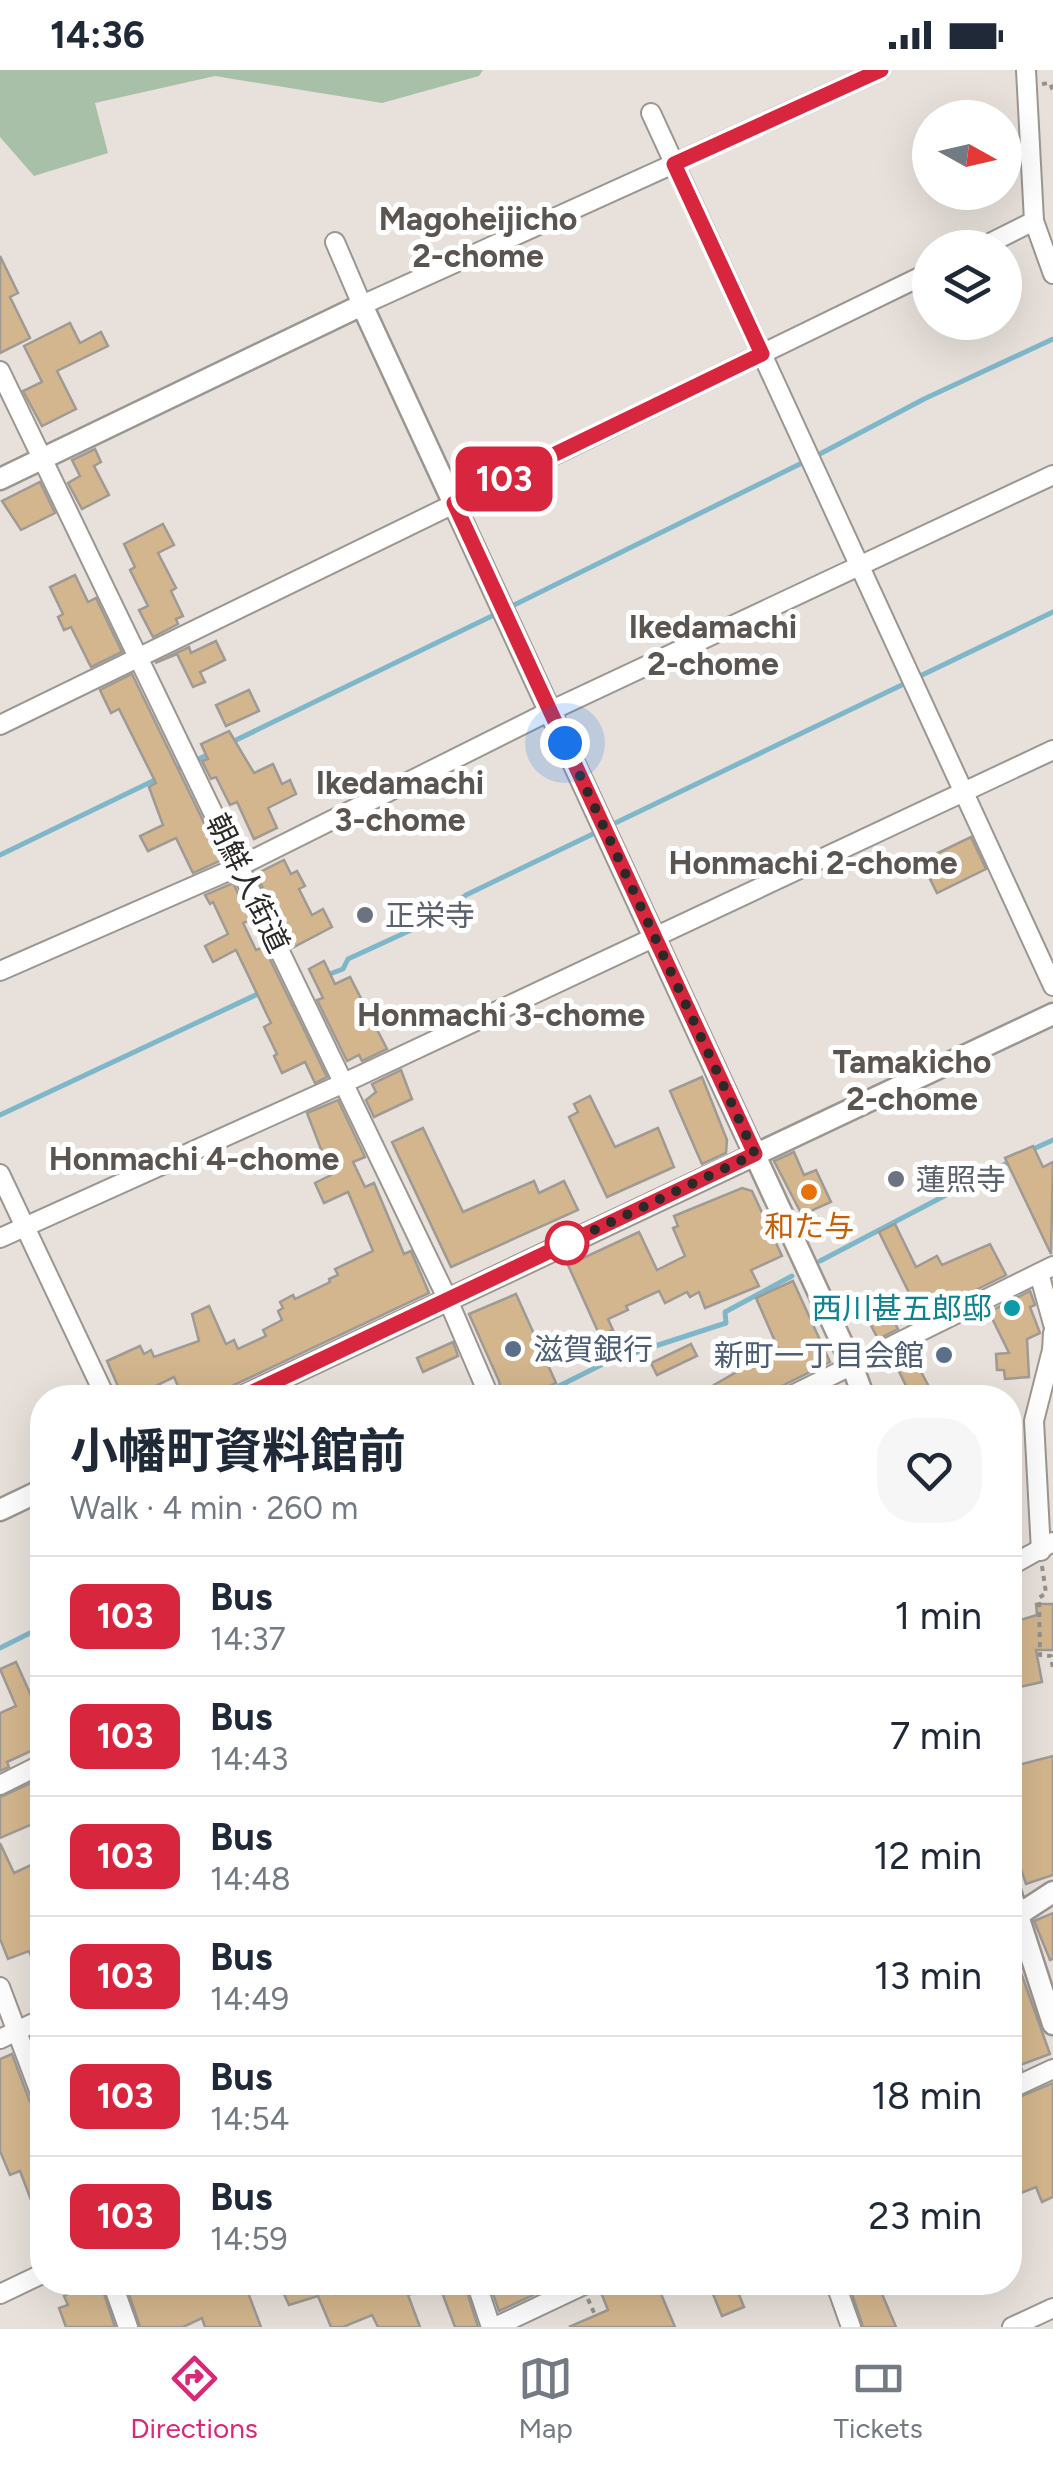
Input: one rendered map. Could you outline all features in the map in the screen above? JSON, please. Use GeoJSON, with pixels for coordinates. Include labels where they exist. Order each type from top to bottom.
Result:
{"type":"FeatureCollection","features":[{"type":"Feature","properties":{"kind":"street"},"geometry":{"type":"LineString","coordinates":[[0,479],[362,305],[881,70]]}},
{"type":"Feature","properties":{"kind":"street"},"geometry":{"type":"LineString","coordinates":[[1026,70],[1034,221],[1053,274]]}},
{"type":"Feature","properties":{"kind":"street"},"geometry":{"type":"LineString","coordinates":[[650,113],[1053,986]]}},
{"type":"Feature","properties":{"kind":"street"},"geometry":{"type":"LineString","coordinates":[[1016,230],[1034,221]]}},
{"type":"Feature","properties":{"kind":"street"},"geometry":{"type":"LineString","coordinates":[[336,242],[859,1385]]}},
{"type":"Feature","properties":{"kind":"street"},"geometry":{"type":"LineString","coordinates":[[0,725],[912,281]]}},
{"type":"Feature","properties":{"kind":"street","name":"朝鮮人街道"},"geometry":{"type":"LineString","coordinates":[[0,371],[448,1300],[484,1385]]}},
{"type":"Feature","properties":{"kind":"street"},"geometry":{"type":"LineString","coordinates":[[0,971],[240,866],[550,711],[1053,476]]}},
{"type":"Feature","properties":{"kind":"street"},"geometry":{"type":"LineString","coordinates":[[0,1238],[344,1083],[1053,750]]}},
{"type":"Feature","properties":{"kind":"street"},"geometry":{"type":"LineString","coordinates":[[268,1385],[1053,1014]]}},
{"type":"Feature","properties":{"kind":"street"},"geometry":{"type":"LineString","coordinates":[[0,1174],[100,1385]]}},
{"type":"Feature","properties":{"kind":"street"},"geometry":{"type":"LineString","coordinates":[[812,1385],[1046,1269],[1053,1324]]}},
{"type":"Feature","properties":{"kind":"street"},"geometry":{"type":"LineString","coordinates":[[1022,1560],[1049,1545],[1034,1421],[1053,1333]]}},
{"type":"Feature","properties":{"kind":"street"},"geometry":{"type":"LineString","coordinates":[[0,1510],[30,1496]]}},
{"type":"Feature","properties":{"kind":"street"},"geometry":{"type":"LineString","coordinates":[[0,1785],[30,1770]]}},
{"type":"Feature","properties":{"kind":"street"},"geometry":{"type":"LineString","coordinates":[[1022,1913],[1053,1892]]}},
{"type":"Feature","properties":{"kind":"street"},"geometry":{"type":"LineString","coordinates":[[1022,1928],[1053,2024]]}},
{"type":"Feature","properties":{"kind":"street"},"geometry":{"type":"LineString","coordinates":[[0,1986],[9,2035],[30,2075]]}},
{"type":"Feature","properties":{"kind":"street"},"geometry":{"type":"LineString","coordinates":[[1022,2083],[1053,2069]]}},
{"type":"Feature","properties":{"kind":"street"},"geometry":{"type":"LineString","coordinates":[[0,2294],[30,2280]]}},
{"type":"Feature","properties":{"kind":"street"},"geometry":{"type":"LineString","coordinates":[[117,2295],[128,2327]]}},
{"type":"Feature","properties":{"kind":"street"},"geometry":{"type":"LineString","coordinates":[[481,2295],[493,2327],[562,2295]]}},
{"type":"Feature","properties":{"kind":"street"},"geometry":{"type":"LineString","coordinates":[[840,2295],[851,2327]]}},
{"type":"Feature","properties":{"kind":"street"},"geometry":{"type":"LineString","coordinates":[[1012,2327],[1053,2308]]}},
{"type":"Feature","properties":{"kind":"path"},"geometry":{"type":"LineString","coordinates":[[1050,83],[1053,91]]}},
{"type":"Feature","properties":{"kind":"path"},"geometry":{"type":"LineString","coordinates":[[1046,1594],[1049,1545]]}},
{"type":"Feature","properties":{"kind":"path"},"geometry":{"type":"LineString","coordinates":[[1053,1592],[1039,1598],[1040,1655],[1052,1656],[1053,1669]]}},
{"type":"Feature","properties":{"kind":"green space"},"geometry":{"type":"Polygon","coordinates":[[[0,70],[483,70],[479,76],[382,103],[215,76],[95,103],[108,153],[34,176],[0,137],[0,70]]]}},
{"type":"Feature","properties":{"kind":"building"},"geometry":{"type":"Polygon","coordinates":[[[0,256],[18,293],[10,297],[30,338],[0,353],[0,256]]]}},
{"type":"Feature","properties":{"kind":"building"},"geometry":{"type":"Polygon","coordinates":[[[70,323],[80,343],[101,332],[108,346],[57,371],[76,409],[42,426],[23,391],[42,382],[24,346],[70,323]]]}},
{"type":"Feature","properties":{"kind":"building"},"geometry":{"type":"Polygon","coordinates":[[[95,449],[101,462],[94,466],[109,495],[82,509],[68,483],[80,476],[72,460],[95,449]]]}},
{"type":"Feature","properties":{"kind":"building"},"geometry":{"type":"Polygon","coordinates":[[[40,482],[55,513],[21,530],[2,501],[40,482]]]}},
{"type":"Feature","properties":{"kind":"building"},"geometry":{"type":"Polygon","coordinates":[[[163,524],[174,545],[158,553],[176,588],[171,591],[183,616],[176,619],[178,624],[153,637],[139,610],[148,606],[130,570],[135,567],[124,544],[163,524]]]}},
{"type":"Feature","properties":{"kind":"building"},"geometry":{"type":"Polygon","coordinates":[[[75,575],[88,602],[96,598],[122,652],[91,667],[71,627],[64,630],[58,617],[63,614],[50,587],[75,575]]]}},
{"type":"Feature","properties":{"kind":"building"},"geometry":{"type":"Polygon","coordinates":[[[216,641],[225,660],[200,672],[205,682],[193,687],[177,654],[155,663],[189,647],[191,653],[216,641]]]}},
{"type":"Feature","properties":{"kind":"building"},"geometry":{"type":"Polygon","coordinates":[[[132,674],[222,860],[193,873],[176,838],[148,851],[140,836],[163,825],[149,787],[156,783],[119,709],[111,713],[100,690],[132,674]]]}},
{"type":"Feature","properties":{"kind":"building"},"geometry":{"type":"Polygon","coordinates":[[[249,690],[259,711],[226,726],[216,705],[249,690]]]}},
{"type":"Feature","properties":{"kind":"building"},"geometry":{"type":"Polygon","coordinates":[[[229,731],[254,773],[273,764],[282,784],[290,780],[296,794],[268,808],[277,828],[254,839],[237,802],[230,805],[216,777],[211,779],[202,761],[208,759],[201,744],[229,731]]]}},
{"type":"Feature","properties":{"kind":"building"},"geometry":{"type":"Polygon","coordinates":[[[971,837],[986,869],[937,893],[921,861],[971,837]]]}},
{"type":"Feature","properties":{"kind":"building"},"geometry":{"type":"Polygon","coordinates":[[[284,860],[291,874],[297,871],[305,886],[299,889],[312,915],[323,909],[332,927],[292,948],[256,874],[284,860]]]}},
{"type":"Feature","properties":{"kind":"building"},"geometry":{"type":"Polygon","coordinates":[[[233,883],[251,920],[243,923],[256,950],[264,947],[327,1077],[315,1083],[305,1062],[282,1073],[264,1027],[271,1023],[236,950],[213,962],[205,946],[228,934],[213,902],[210,904],[205,895],[233,883]]]}},
{"type":"Feature","properties":{"kind":"building"},"geometry":{"type":"Polygon","coordinates":[[[324,961],[335,984],[350,977],[387,1049],[362,1061],[359,1055],[347,1061],[317,1000],[323,998],[309,969],[324,961]]]}},
{"type":"Feature","properties":{"kind":"building"},"geometry":{"type":"Polygon","coordinates":[[[401,1070],[412,1099],[374,1117],[366,1100],[376,1092],[372,1084],[401,1070]]]}},
{"type":"Feature","properties":{"kind":"building"},"geometry":{"type":"Polygon","coordinates":[[[702,1077],[727,1140],[726,1153],[702,1164],[670,1091],[702,1077]]]}},
{"type":"Feature","properties":{"kind":"building"},"geometry":{"type":"Polygon","coordinates":[[[590,1096],[615,1147],[658,1128],[674,1167],[607,1197],[569,1117],[578,1112],[574,1104],[590,1096]]]}},
{"type":"Feature","properties":{"kind":"building"},"geometry":{"type":"Polygon","coordinates":[[[338,1100],[365,1157],[353,1162],[365,1187],[374,1183],[404,1254],[411,1251],[429,1293],[234,1385],[177,1385],[174,1377],[157,1385],[117,1385],[107,1361],[140,1346],[144,1354],[151,1350],[154,1357],[199,1341],[192,1314],[209,1306],[226,1344],[234,1340],[238,1349],[266,1336],[263,1330],[282,1320],[280,1302],[330,1282],[338,1275],[335,1269],[373,1251],[348,1192],[324,1203],[315,1183],[331,1175],[307,1113],[338,1100]]]}},
{"type":"Feature","properties":{"kind":"building"},"geometry":{"type":"Polygon","coordinates":[[[423,1128],[463,1212],[534,1181],[539,1193],[564,1181],[578,1210],[451,1267],[392,1142],[423,1128]]]}},
{"type":"Feature","properties":{"kind":"building"},"geometry":{"type":"Polygon","coordinates":[[[1033,1146],[1043,1167],[1053,1162],[1051,1254],[1005,1158],[1033,1146]]]}},
{"type":"Feature","properties":{"kind":"building","name":"和た与"},"geometry":{"type":"Polygon","coordinates":[[[794,1152],[804,1175],[816,1170],[831,1202],[802,1215],[774,1161],[794,1152]]]}},
{"type":"Feature","properties":{"kind":"building"},"geometry":{"type":"Polygon","coordinates":[[[742,1188],[752,1191],[782,1256],[751,1270],[759,1286],[705,1308],[699,1292],[690,1297],[687,1292],[665,1303],[659,1291],[608,1319],[613,1330],[600,1336],[568,1265],[639,1232],[657,1270],[685,1256],[673,1228],[678,1226],[674,1216],[742,1188]]]}},
{"type":"Feature","properties":{"kind":"building"},"geometry":{"type":"Polygon","coordinates":[[[895,1224],[916,1267],[937,1256],[942,1265],[990,1244],[1006,1275],[921,1317],[879,1232],[895,1224]]]}},
{"type":"Feature","properties":{"kind":"building"},"geometry":{"type":"Polygon","coordinates":[[[793,1281],[830,1362],[784,1385],[714,1385],[778,1348],[756,1298],[793,1281]]]}},
{"type":"Feature","properties":{"kind":"building"},"geometry":{"type":"Polygon","coordinates":[[[1030,1291],[1035,1305],[1030,1307],[1040,1333],[1027,1339],[1029,1377],[1005,1379],[1004,1370],[997,1370],[996,1354],[1009,1353],[989,1312],[1030,1291]]]}},
{"type":"Feature","properties":{"kind":"building","name":"滋賀銀行"},"geometry":{"type":"Polygon","coordinates":[[[516,1294],[556,1383],[500,1385],[469,1314],[516,1294]]]}},
{"type":"Feature","properties":{"kind":"building"},"geometry":{"type":"Polygon","coordinates":[[[881,1298],[898,1329],[878,1339],[862,1308],[881,1298]]]}},
{"type":"Feature","properties":{"kind":"building"},"geometry":{"type":"Polygon","coordinates":[[[453,1342],[458,1356],[423,1372],[417,1358],[453,1342]]]}},
{"type":"Feature","properties":{"kind":"building"},"geometry":{"type":"Polygon","coordinates":[[[691,1344],[697,1356],[657,1375],[651,1363],[691,1344]]]}},
{"type":"Feature","properties":{"kind":"building"},"geometry":{"type":"Polygon","coordinates":[[[910,1351],[928,1385],[906,1385],[893,1359],[910,1351]]]}},
{"type":"Feature","properties":{"kind":"building"},"geometry":{"type":"Polygon","coordinates":[[[1036,1604],[1053,1604],[1053,1650],[1036,1650],[1042,1682],[1022,1686],[1022,1619],[1037,1615],[1036,1604]]]}},
{"type":"Feature","properties":{"kind":"building"},"geometry":{"type":"Polygon","coordinates":[[[16,1662],[30,1693],[30,1751],[7,1762],[9,1767],[0,1771],[0,1713],[16,1706],[0,1669],[16,1662]]]}},
{"type":"Feature","properties":{"kind":"building"},"geometry":{"type":"Polygon","coordinates":[[[1053,1756],[1053,1875],[1026,1884],[1022,1872],[1022,1764],[1053,1756]]]}},
{"type":"Feature","properties":{"kind":"building"},"geometry":{"type":"Polygon","coordinates":[[[30,1783],[30,1825],[0,1838],[0,1797],[30,1783]]]}},
{"type":"Feature","properties":{"kind":"building"},"geometry":{"type":"Polygon","coordinates":[[[0,1843],[14,1873],[30,1866],[30,1953],[8,1959],[0,1939],[0,1843]]]}},
{"type":"Feature","properties":{"kind":"building"},"geometry":{"type":"Polygon","coordinates":[[[1053,1913],[1053,1959],[1050,1960],[1034,1921],[1053,1913]]]}},
{"type":"Feature","properties":{"kind":"building"},"geometry":{"type":"Polygon","coordinates":[[[1022,1976],[1050,2054],[1022,2064],[1022,1976]]]}},
{"type":"Feature","properties":{"kind":"building"},"geometry":{"type":"Polygon","coordinates":[[[12,2054],[30,2102],[30,2197],[20,2171],[10,2175],[0,2151],[0,2059],[12,2054]]]}},
{"type":"Feature","properties":{"kind":"building"},"geometry":{"type":"Polygon","coordinates":[[[1053,2083],[1053,2197],[1042,2202],[1036,2187],[1022,2192],[1022,2096],[1053,2083]]]}},
{"type":"Feature","properties":{"kind":"building"},"geometry":{"type":"Polygon","coordinates":[[[104,2295],[115,2327],[66,2327],[59,2308],[68,2305],[64,2296],[104,2295]]]}},
{"type":"Feature","properties":{"kind":"building"},"geometry":{"type":"Polygon","coordinates":[[[129,2295],[249,2295],[261,2327],[205,2327],[202,2318],[183,2327],[140,2327],[129,2295]]]}},
{"type":"Feature","properties":{"kind":"building"},"geometry":{"type":"Polygon","coordinates":[[[284,2295],[408,2295],[420,2327],[378,2327],[372,2315],[343,2327],[331,2327],[318,2296],[289,2305],[284,2295]]]}},
{"type":"Feature","properties":{"kind":"building"},"geometry":{"type":"Polygon","coordinates":[[[443,2295],[468,2295],[478,2327],[455,2327],[443,2295]]]}},
{"type":"Feature","properties":{"kind":"building"},"geometry":{"type":"Polygon","coordinates":[[[493,2295],[533,2295],[499,2311],[493,2295]]]}},
{"type":"Feature","properties":{"kind":"building"},"geometry":{"type":"Polygon","coordinates":[[[602,2295],[661,2295],[675,2327],[569,2327],[608,2310],[602,2295]]]}},
{"type":"Feature","properties":{"kind":"building"},"geometry":{"type":"Polygon","coordinates":[[[713,2295],[739,2295],[744,2307],[722,2316],[713,2295]]]}},
{"type":"Feature","properties":{"kind":"building"},"geometry":{"type":"Polygon","coordinates":[[[852,2295],[882,2295],[896,2327],[863,2327],[852,2295]]]}},
{"type":"Feature","properties":{"kind":"waterway"},"geometry":{"type":"LineString","coordinates":[[816,456],[924,399],[1053,339]]}},
{"type":"Feature","properties":{"kind":"waterway"},"geometry":{"type":"LineString","coordinates":[[506,609],[806,461]]}},
{"type":"Feature","properties":{"kind":"waterway"},"geometry":{"type":"LineString","coordinates":[[918,677],[1053,612]]}},
{"type":"Feature","properties":{"kind":"waterway"},"geometry":{"type":"LineString","coordinates":[[232,742],[496,614]]}},
{"type":"Feature","properties":{"kind":"waterway"},"geometry":{"type":"LineString","coordinates":[[607,827],[908,682]]}},
{"type":"Feature","properties":{"kind":"waterway"},"geometry":{"type":"LineString","coordinates":[[174,771],[209,754]]}},
{"type":"Feature","properties":{"kind":"waterway"},"geometry":{"type":"LineString","coordinates":[[0,855],[159,778]]}},
{"type":"Feature","properties":{"kind":"waterway"},"geometry":{"type":"LineString","coordinates":[[327,975],[343,969],[348,959],[435,919],[466,895],[597,832]]}},
{"type":"Feature","properties":{"kind":"waterway"},"geometry":{"type":"LineString","coordinates":[[0,1115],[260,993]]}},
{"type":"Feature","properties":{"kind":"waterway"},"geometry":{"type":"LineString","coordinates":[[1031,1150],[1053,1140]]}},
{"type":"Feature","properties":{"kind":"waterway"},"geometry":{"type":"LineString","coordinates":[[820,1261],[1013,1160]]}},
{"type":"Feature","properties":{"kind":"waterway"},"geometry":{"type":"LineString","coordinates":[[561,1385],[609,1361],[726,1323],[725,1312],[792,1276]]}},
{"type":"Feature","properties":{"kind":"waterway"},"geometry":{"type":"LineString","coordinates":[[0,1648],[30,1633]]}},
{"type":"Feature","properties":{"kind":"bus line","name":"103"},"geometry":{"type":"LineString","coordinates":[[267,1385],[755,1154],[454,503],[762,354],[674,164],[881,70]]}},
{"type":"Feature","properties":{"kind":"place","name":"正栄寺"},"geometry":{"type":"Point","coordinates":[365,915]}},
{"type":"Feature","properties":{"kind":"place","name":"蓮照寺"},"geometry":{"type":"Point","coordinates":[896,1179]}},
{"type":"Feature","properties":{"kind":"place","name":"和た与"},"geometry":{"type":"Point","coordinates":[809,1192]}},
{"type":"Feature","properties":{"kind":"place","name":"西川甚五郎邸"},"geometry":{"type":"Point","coordinates":[1012,1308]}},
{"type":"Feature","properties":{"kind":"place","name":"滋賀銀行"},"geometry":{"type":"Point","coordinates":[513,1349]}},
{"type":"Feature","properties":{"kind":"place","name":"新町一丁目会館"},"geometry":{"type":"Point","coordinates":[944,1355]}},
{"type":"Feature","properties":{"kind":"district","name":"Magoheijicho 2-chome"},"geometry":{"type":"Point","coordinates":[478,238]}},
{"type":"Feature","properties":{"kind":"district","name":"Ikedamachi 2-chome"},"geometry":{"type":"Point","coordinates":[713,646]}},
{"type":"Feature","properties":{"kind":"district","name":"Ikedamachi 3-chome"},"geometry":{"type":"Point","coordinates":[400,802]}},
{"type":"Feature","properties":{"kind":"district","name":"Honmachi 2-chome"},"geometry":{"type":"Point","coordinates":[813,863]}},
{"type":"Feature","properties":{"kind":"district","name":"Honmachi 3-chome"},"geometry":{"type":"Point","coordinates":[501,1015]}},
{"type":"Feature","properties":{"kind":"district","name":"Tamakicho 2-chome"},"geometry":{"type":"Point","coordinates":[912,1080]}},
{"type":"Feature","properties":{"kind":"district","name":"Honmachi 4-chome"},"geometry":{"type":"Point","coordinates":[194,1159]}},
{"type":"Feature","properties":{"kind":"route"},"geometry":{"type":"LineString","coordinates":[[565,743],[755,1154],[550,1251],[567,1243]]}}]}
